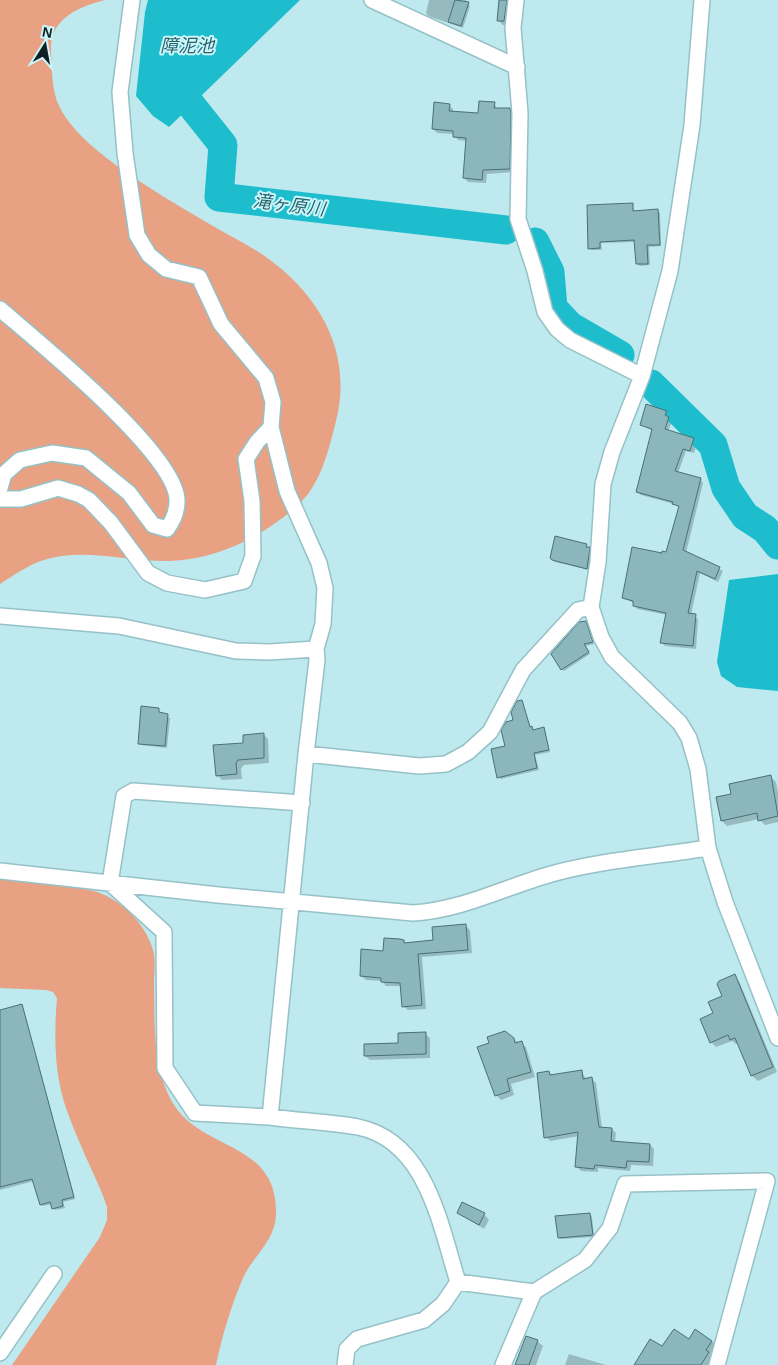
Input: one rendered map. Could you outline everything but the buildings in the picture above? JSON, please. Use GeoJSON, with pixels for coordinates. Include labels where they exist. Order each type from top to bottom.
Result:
{"type":"FeatureCollection","features":[{"type":"Feature","properties":{"kind":"street"},"geometry":{"type":"LineString","coordinates":[[132,0],[120,92],[125,153],[137,235],[149,255],[166,269],[199,276],[221,324],[266,378],[273,402],[271,427],[287,491],[319,563],[325,588],[323,624],[316,648],[317,660],[270,1117]]}},
{"type":"Feature","properties":{"kind":"street"},"geometry":{"type":"LineString","coordinates":[[372,0],[517,67]]}},
{"type":"Feature","properties":{"kind":"street"},"geometry":{"type":"LineString","coordinates":[[516,0],[513,28],[520,113],[518,219],[535,271],[545,312],[557,329],[570,340],[642,376]]}},
{"type":"Feature","properties":{"kind":"street"},"geometry":{"type":"LineString","coordinates":[[702,0],[692,126],[670,271],[642,376],[612,452],[602,484],[598,562],[592,606],[601,636],[612,657],[680,723],[689,738],[698,769],[708,848],[725,902],[778,1038]]}},
{"type":"Feature","properties":{"kind":"street"},"geometry":{"type":"LineString","coordinates":[[0,309],[65,365],[147,446],[170,477],[178,500],[174,520],[167,529],[153,525],[129,493],[86,458],[52,453],[20,460],[4,474],[0,488]]}},
{"type":"Feature","properties":{"kind":"street"},"geometry":{"type":"LineString","coordinates":[[0,499],[21,499],[58,488],[78,494],[88,500],[111,523],[148,573],[167,583],[205,590],[244,581],[253,556],[252,501],[246,459],[257,442],[271,427]]}},
{"type":"Feature","properties":{"kind":"street"},"geometry":{"type":"LineString","coordinates":[[306,754],[419,766],[446,764],[468,752],[490,732],[524,670],[578,610],[592,606]]}},
{"type":"Feature","properties":{"kind":"street"},"geometry":{"type":"LineString","coordinates":[[0,616],[119,626],[236,651],[269,652],[316,648]]}},
{"type":"Feature","properties":{"kind":"street"},"geometry":{"type":"LineString","coordinates":[[110,883],[124,796],[132,791],[302,803]]}},
{"type":"Feature","properties":{"kind":"street"},"geometry":{"type":"LineString","coordinates":[[0,871],[413,913],[438,911],[554,874],[595,865],[708,848]]}},
{"type":"Feature","properties":{"kind":"street"},"geometry":{"type":"LineString","coordinates":[[110,883],[164,932],[165,1068],[195,1114],[270,1117],[359,1128],[381,1136],[401,1148],[422,1175],[458,1282]]}},
{"type":"Feature","properties":{"kind":"street"},"geometry":{"type":"LineString","coordinates":[[503,1365],[534,1292],[585,1260],[610,1228],[626,1184],[772,1179],[717,1365]]}},
{"type":"Feature","properties":{"kind":"street"},"geometry":{"type":"LineString","coordinates":[[0,1353],[54,1274]]}},
{"type":"Feature","properties":{"kind":"street"},"geometry":{"type":"LineString","coordinates":[[458,1282],[534,1292]]}},
{"type":"Feature","properties":{"kind":"street"},"geometry":{"type":"LineString","coordinates":[[345,1365],[347,1349],[357,1339],[424,1320],[444,1304],[458,1282]]}},
{"type":"Feature","properties":{"kind":"shaded area"},"geometry":{"type":"Polygon","coordinates":[[[0,0],[105,0],[86,6],[69,15],[61,21],[52,38],[53,87],[60,108],[66,117],[80,135],[124,171],[152,190],[266,257],[285,272],[317,308],[328,328],[336,350],[340,373],[340,396],[336,421],[319,476],[314,486],[300,503],[272,526],[240,544],[205,556],[169,561],[90,555],[59,556],[21,570],[0,584],[0,0]]]}},
{"type":"Feature","properties":{"kind":"shaded area"},"geometry":{"type":"Polygon","coordinates":[[[35,874],[66,886],[94,891],[106,896],[124,907],[139,923],[150,941],[154,954],[154,1015],[158,1062],[167,1091],[174,1105],[187,1120],[203,1132],[253,1160],[265,1173],[273,1191],[276,1215],[275,1224],[268,1241],[243,1278],[227,1321],[216,1365],[12,1365],[100,1237],[107,1220],[107,1207],[102,1193],[74,1130],[62,1095],[56,1053],[55,1025],[57,998],[53,992],[46,990],[0,988],[0,880],[35,874]]]}},
{"type":"Feature","properties":{"kind":"water","name":"障泥池"},"geometry":{"type":"Polygon","coordinates":[[[148,0],[300,0],[169,127],[153,116],[136,96],[148,0]]]}},
{"type":"Feature","properties":{"kind":"water"},"geometry":{"type":"Polygon","coordinates":[[[778,574],[778,691],[737,687],[721,676],[717,662],[729,580],[778,574]]]}},
{"type":"Feature","properties":{"kind":"waterway","name":"滝ヶ原川"},"geometry":{"type":"LineString","coordinates":[[168,76],[223,145],[219,197],[506,230]]}},
{"type":"Feature","properties":{"kind":"waterway","name":"滝ヶ原川"},"geometry":{"type":"LineString","coordinates":[[535,242],[550,272],[553,308],[570,326],[620,355]]}},
{"type":"Feature","properties":{"kind":"waterway","name":"滝ヶ原川"},"geometry":{"type":"LineString","coordinates":[[651,384],[713,445],[726,488],[745,516],[765,529],[778,545]]}}]}
